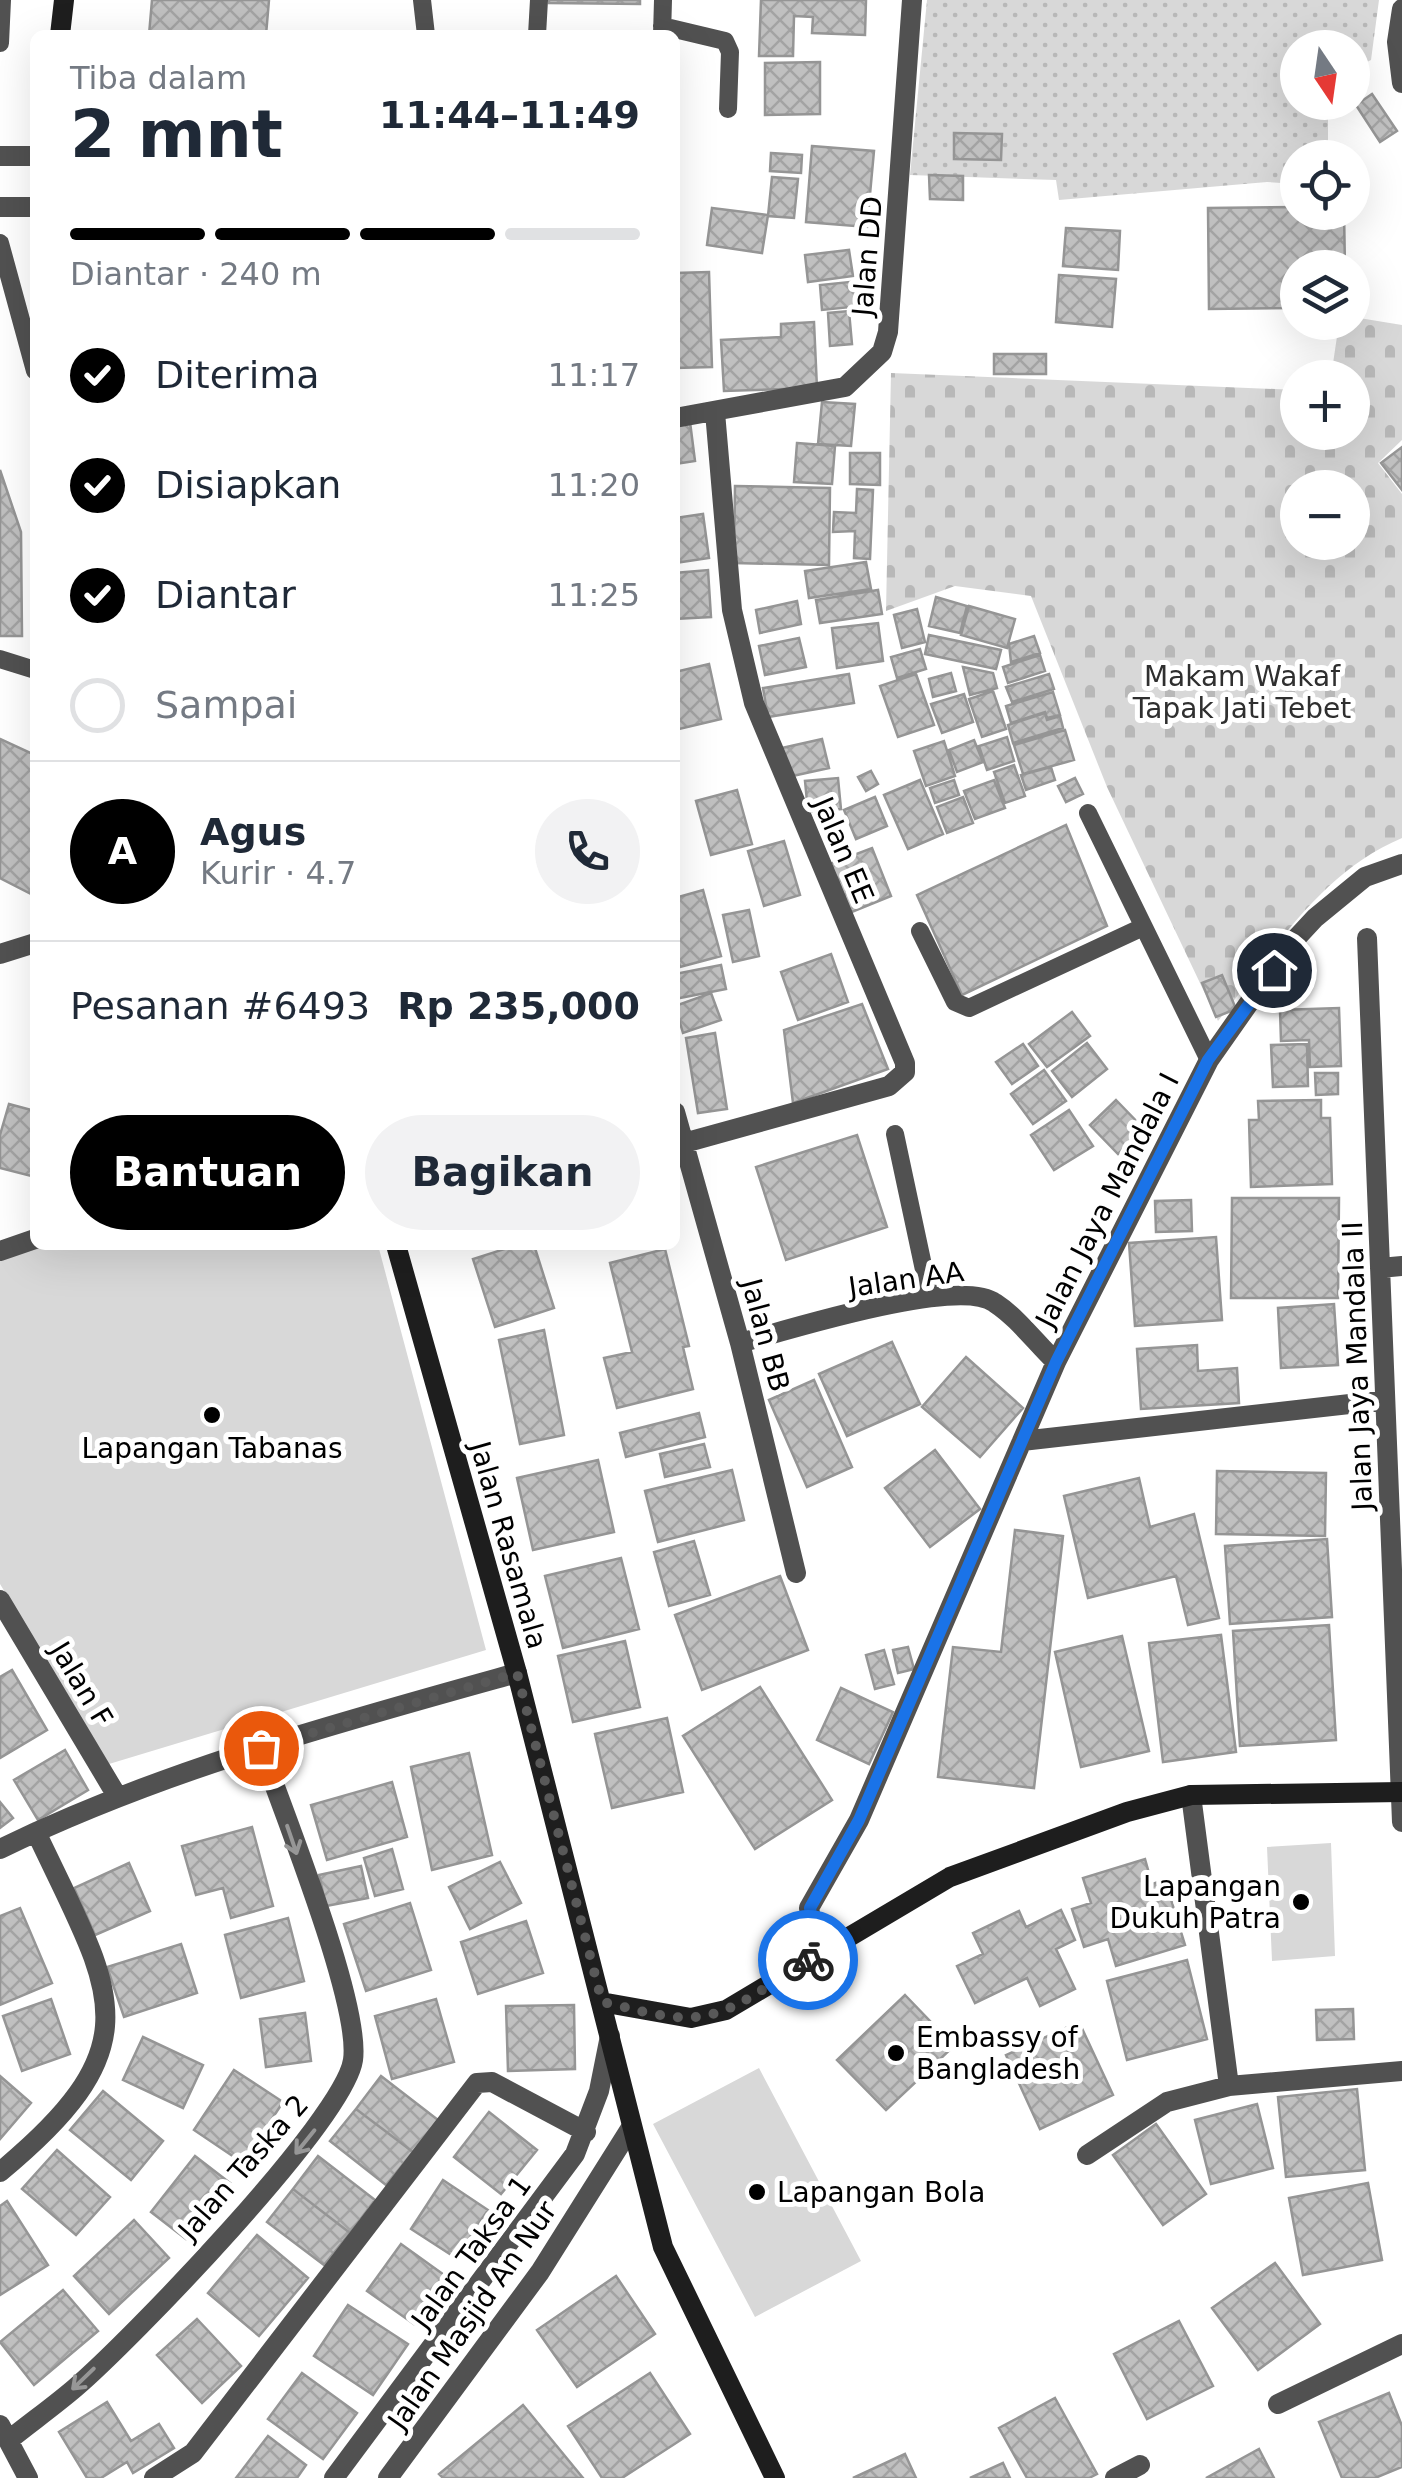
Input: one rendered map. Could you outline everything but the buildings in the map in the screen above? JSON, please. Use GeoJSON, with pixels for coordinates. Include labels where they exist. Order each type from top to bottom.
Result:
{"type":"FeatureCollection","features":[{"type":"Feature","properties":{"kind":"street"},"geometry":{"type":"LineString","coordinates":[[61,30],[64,0]]}},
{"type":"Feature","properties":{"kind":"street","name":"Jalan DD"},"geometry":{"type":"LineString","coordinates":[[680,417],[845,387],[882,352],[888,332],[904,156],[912,0]]}},
{"type":"Feature","properties":{"kind":"street"},"geometry":{"type":"LineString","coordinates":[[1402,9],[1397,42],[1402,83]]}},
{"type":"Feature","properties":{"kind":"street"},"geometry":{"type":"LineString","coordinates":[[0,156],[30,156]]}},
{"type":"Feature","properties":{"kind":"street"},"geometry":{"type":"LineString","coordinates":[[0,207],[30,207]]}},
{"type":"Feature","properties":{"kind":"street","name":"Jalan EE"},"geometry":{"type":"LineString","coordinates":[[684,1143],[889,1086],[905,1072],[760,720],[741,659],[715,412]]}},
{"type":"Feature","properties":{"kind":"street","name":"Jalan Jaya Mandala I"},"geometry":{"type":"LineString","coordinates":[[825,1949],[814,1935],[810,1908],[859,1820],[1056,1362],[1208,1060],[1289,946],[1315,918],[1365,876],[1402,864]]}},
{"type":"Feature","properties":{"kind":"street","name":"Jalan Jaya Mandala II"},"geometry":{"type":"LineString","coordinates":[[1368,938],[1391,1267],[1386,1400],[1396,1511],[1402,1822]]}},
{"type":"Feature","properties":{"kind":"street"},"geometry":{"type":"LineString","coordinates":[[0,954],[30,945]]}},
{"type":"Feature","properties":{"kind":"street","name":"Jalan BB"},"geometry":{"type":"LineString","coordinates":[[680,1129],[740,1343],[796,1573]]}},
{"type":"Feature","properties":{"kind":"street"},"geometry":{"type":"LineString","coordinates":[[0,1251],[30,1242]]}},
{"type":"Feature","properties":{"kind":"street","name":"Jalan Rasamala"},"geometry":{"type":"LineString","coordinates":[[397,1250],[517,1673],[602,2002],[630,2130],[670,2264],[775,2478]]}},
{"type":"Feature","properties":{"kind":"street","name":"Jalan AA"},"geometry":{"type":"LineString","coordinates":[[740,1343],[930,1298],[968,1294],[994,1301],[1056,1362]]}},
{"type":"Feature","properties":{"kind":"street"},"geometry":{"type":"LineString","coordinates":[[1022,1441],[1386,1400]]}},
{"type":"Feature","properties":{"kind":"street","name":"Jalan F"},"geometry":{"type":"LineString","coordinates":[[0,1600],[117,1796]]}},
{"type":"Feature","properties":{"kind":"street"},"geometry":{"type":"LineString","coordinates":[[0,1849],[117,1796],[261,1748],[517,1673]]}},
{"type":"Feature","properties":{"kind":"street","name":"Jalan Taska 2"},"geometry":{"type":"LineString","coordinates":[[4,2432],[76,2387],[234,2222],[307,2140],[338,2098],[352,2062],[352,2032],[342,1988],[261,1748]]}},
{"type":"Feature","properties":{"kind":"street"},"geometry":{"type":"LineString","coordinates":[[602,2002],[691,2018],[726,2010],[950,1877],[1126,1812],[1191,1796],[1401,1792]]}},
{"type":"Feature","properties":{"kind":"street"},"geometry":{"type":"LineString","coordinates":[[1191,1796],[1229,2086]]}},
{"type":"Feature","properties":{"kind":"street"},"geometry":{"type":"LineString","coordinates":[[0,2172],[38,2140],[84,2090],[106,2036],[108,2014],[90,1946],[36,1832]]}},
{"type":"Feature","properties":{"kind":"street","name":"Jalan Taksa 1"},"geometry":{"type":"LineString","coordinates":[[334,2478],[535,2211],[586,2132],[610,2036]]}},
{"type":"Feature","properties":{"kind":"street"},"geometry":{"type":"LineString","coordinates":[[1087,2155],[1167,2102],[1229,2086],[1402,2071]]}},
{"type":"Feature","properties":{"kind":"street"},"geometry":{"type":"LineString","coordinates":[[154,2478],[193,2453],[477,2083],[492,2082],[586,2132]]}},
{"type":"Feature","properties":{"kind":"street","name":"Jalan Masjid An Nur"},"geometry":{"type":"LineString","coordinates":[[388,2478],[410,2469],[630,2130]]}},
{"type":"Feature","properties":{"kind":"street"},"geometry":{"type":"LineString","coordinates":[[1278,2404],[1402,2344]]}},
{"type":"Feature","properties":{"kind":"street"},"geometry":{"type":"LineString","coordinates":[[4,2432],[28,2478]]}},
{"type":"Feature","properties":{"kind":"street"},"geometry":{"type":"LineString","coordinates":[[1114,2478],[1140,2465]]}},
{"type":"Feature","properties":{"kind":"lane"},"geometry":{"type":"LineString","coordinates":[[0,42],[2,0]]}},
{"type":"Feature","properties":{"kind":"lane"},"geometry":{"type":"LineString","coordinates":[[422,0],[425,30]]}},
{"type":"Feature","properties":{"kind":"lane"},"geometry":{"type":"LineString","coordinates":[[537,30],[539,0]]}},
{"type":"Feature","properties":{"kind":"lane"},"geometry":{"type":"LineString","coordinates":[[662,30],[663,0]]}},
{"type":"Feature","properties":{"kind":"lane"},"geometry":{"type":"LineString","coordinates":[[680,34],[728,46],[728,109]]}},
{"type":"Feature","properties":{"kind":"lane"},"geometry":{"type":"LineString","coordinates":[[0,243],[30,354]]}},
{"type":"Feature","properties":{"kind":"lane"},"geometry":{"type":"LineString","coordinates":[[0,659],[30,668]]}},
{"type":"Feature","properties":{"kind":"lane"},"geometry":{"type":"LineString","coordinates":[[1088,813],[1208,1060]]}},
{"type":"Feature","properties":{"kind":"lane"},"geometry":{"type":"LineString","coordinates":[[920,931],[955,1002],[969,1008],[1142,927]]}},
{"type":"Feature","properties":{"kind":"lane"},"geometry":{"type":"LineString","coordinates":[[895,1134],[930,1298]]}},
{"type":"Feature","properties":{"kind":"green space"},"geometry":{"type":"Polygon","coordinates":[[[927,0],[1379,0],[1370,60],[1370,30],[1280,30],[1280,120],[1328,120],[1328,140],[1280,140],[1280,183],[1059,200],[1056,180],[910,175],[927,0]]]}},
{"type":"Feature","properties":{"kind":"green space","name":"Makam Wakaf Tapak Jati Tebet"},"geometry":{"type":"Polygon","coordinates":[[[1370,320],[1402,325],[1402,440],[1378,463],[1402,494],[1402,838],[1372,853],[1322,893],[1278,942],[1218,1021],[1107,787],[1031,596],[955,586],[886,611],[891,373],[1280,389],[1280,450],[1370,450],[1370,360],[1334,360],[1336,340],[1370,340],[1370,320]]]}},
{"type":"Feature","properties":{"kind":"green space","name":"Lapangan Tabanas"},"geometry":{"type":"Polygon","coordinates":[[[0,1244],[30,1244],[30,1250],[379,1250],[486,1650],[109,1764],[0,1584],[0,1244]]]}},
{"type":"Feature","properties":{"kind":"green space","name":"Lapangan Dukuh Patra"},"geometry":{"type":"Polygon","coordinates":[[[1331,1843],[1335,1956],[1272,1961],[1267,1847],[1331,1843]]]}},
{"type":"Feature","properties":{"kind":"green space","name":"Lapangan Bola"},"geometry":{"type":"Polygon","coordinates":[[[759,2068],[861,2261],[755,2317],[653,2124],[759,2068]]]}},
{"type":"Feature","properties":{"kind":"way so far"},"geometry":{"type":"LineString","coordinates":[[261,1748],[517,1673],[602,2002],[691,2018],[708,2015],[726,2010],[808,1960]]}},
{"type":"Feature","properties":{"kind":"place","name":"Lapangan Tabanas"},"geometry":{"type":"Point","coordinates":[212,1415]}},
{"type":"Feature","properties":{"kind":"place","name":"Lapangan Dukuh Patra"},"geometry":{"type":"Point","coordinates":[1301,1902]}},
{"type":"Feature","properties":{"kind":"place","name":"Embassy of Bangladesh"},"geometry":{"type":"Point","coordinates":[896,2053]}},
{"type":"Feature","properties":{"kind":"place","name":"Lapangan Bola"},"geometry":{"type":"Point","coordinates":[757,2192]}},
{"type":"Feature","properties":{"kind":"route"},"geometry":{"type":"LineString","coordinates":[[808,1960],[825,1949],[814,1935],[810,1908],[859,1820],[1056,1362],[1208,1060],[1274,970]]}}]}
